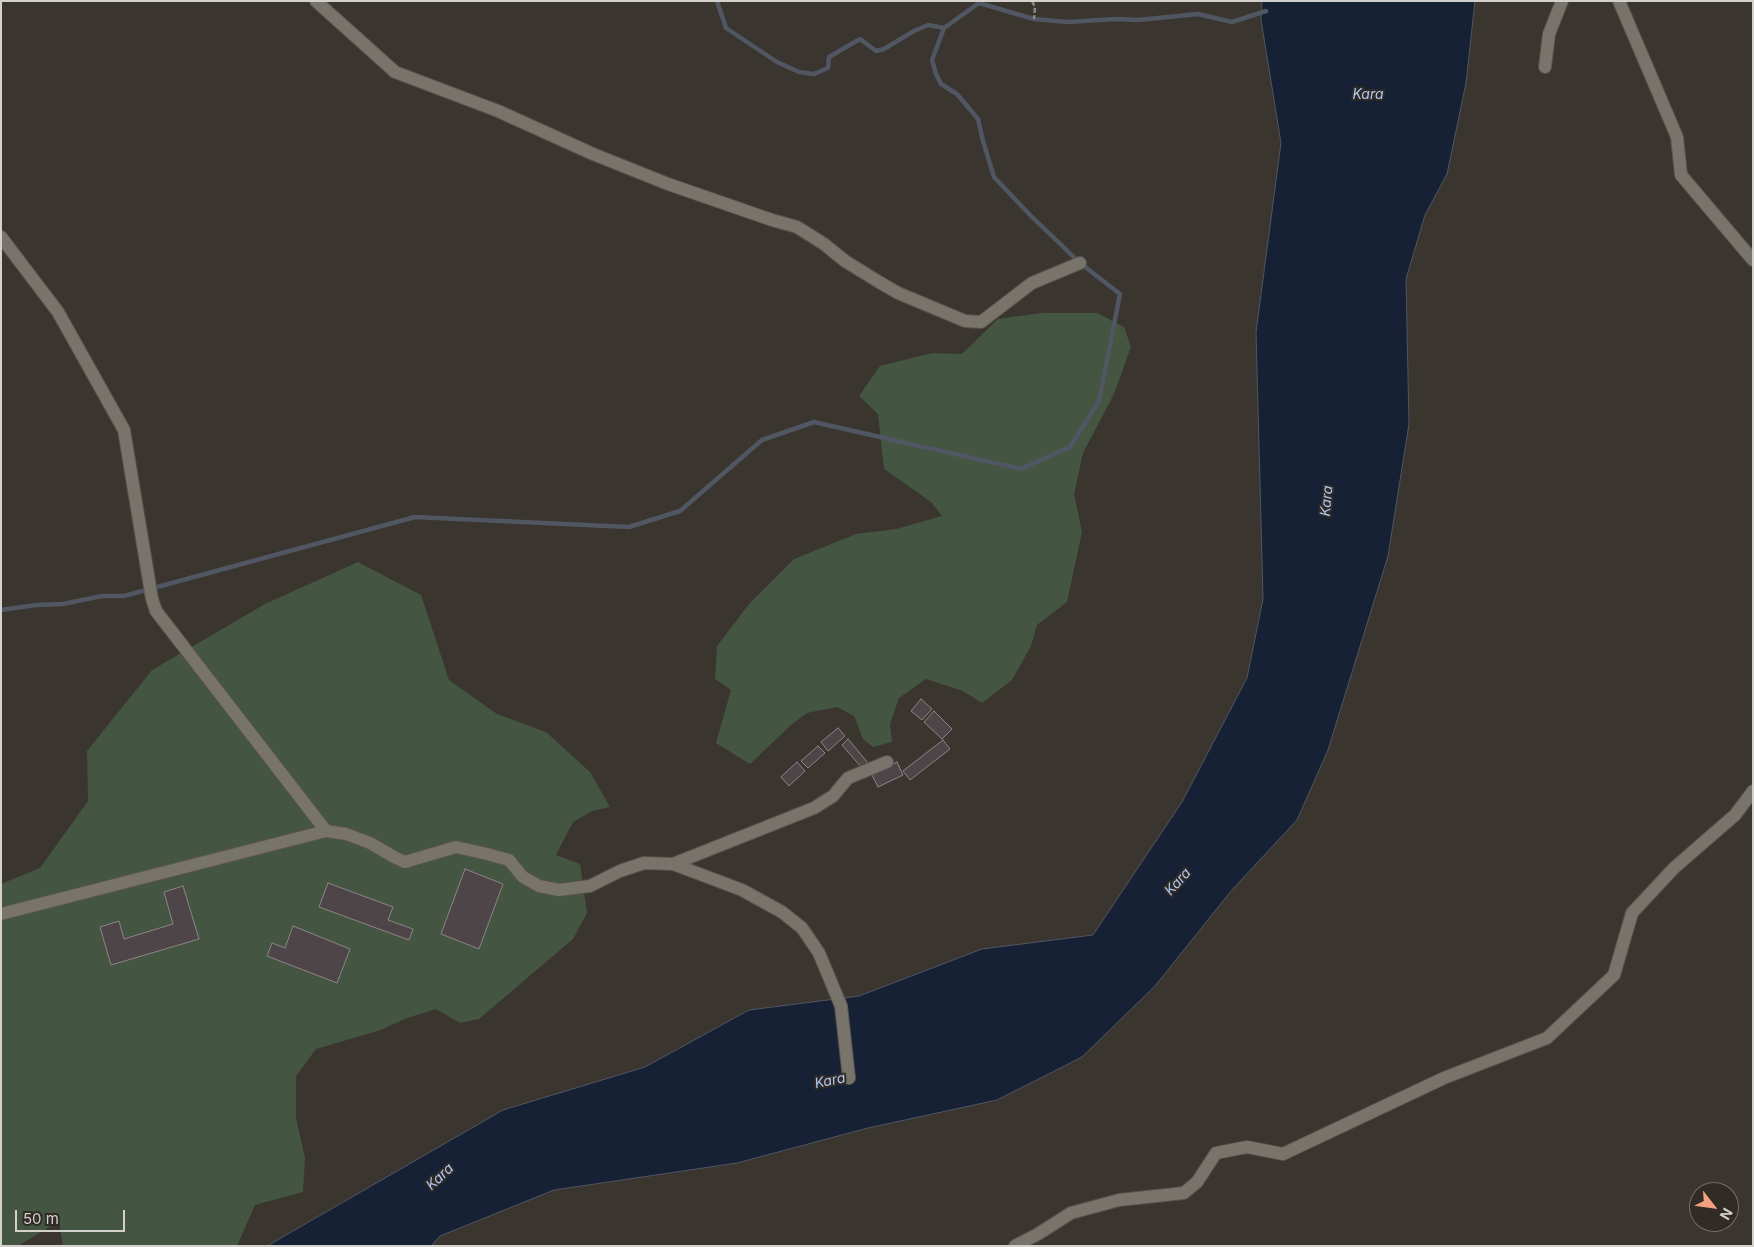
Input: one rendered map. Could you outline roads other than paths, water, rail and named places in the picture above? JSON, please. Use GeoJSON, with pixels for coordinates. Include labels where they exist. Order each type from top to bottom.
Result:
{"type":"FeatureCollection","features":[{"type":"Feature","properties":{"kind":"street"},"geometry":{"type":"LineString","coordinates":[[316,1],[395,72],[498,112],[668,184],[772,220],[796,226],[824,244],[845,262],[879,282],[965,321],[981,322],[1032,283],[1080,263]]}},
{"type":"Feature","properties":{"kind":"street"},"geometry":{"type":"LineString","coordinates":[[1545,67],[1549,34],[1562,1]]}},
{"type":"Feature","properties":{"kind":"street"},"geometry":{"type":"LineString","coordinates":[[1618,1],[1678,137],[1680,175],[1753,260]]}},
{"type":"Feature","properties":{"kind":"street"},"geometry":{"type":"LineString","coordinates":[[1,237],[58,312],[124,430],[152,599],[156,611],[326,831]]}},
{"type":"Feature","properties":{"kind":"street"},"geometry":{"type":"LineString","coordinates":[[673,864],[814,808],[833,796],[848,778],[886,762]]}},
{"type":"Feature","properties":{"kind":"street"},"geometry":{"type":"LineString","coordinates":[[1015,1246],[1038,1234],[1070,1213],[1119,1200],[1184,1193],[1197,1182],[1216,1153],[1247,1147],[1283,1154],[1444,1078],[1547,1038],[1614,975],[1632,913],[1674,868],[1735,814],[1753,792]]}},
{"type":"Feature","properties":{"kind":"street"},"geometry":{"type":"LineString","coordinates":[[1,914],[326,831],[346,834],[370,843],[406,862],[456,847],[487,854],[508,860],[523,878],[539,886],[559,890],[590,886],[620,871],[644,863],[673,864],[742,890],[782,912],[802,928],[819,953],[841,1006],[849,1078]]}},
{"type":"Feature","properties":{"kind":"water","name":"Kara"},"geometry":{"type":"Polygon","coordinates":[[[1262,1],[1475,1],[1466,83],[1447,174],[1425,215],[1406,279],[1409,424],[1388,556],[1328,750],[1297,820],[1231,891],[1155,986],[1082,1057],[997,1100],[868,1128],[737,1163],[554,1190],[440,1236],[431,1246],[267,1246],[503,1110],[645,1067],[749,1010],[859,996],[982,949],[1093,935],[1182,802],[1247,678],[1263,599],[1256,332],[1281,143],[1261,20],[1262,1]]]}},
{"type":"Feature","properties":{"kind":"waterway"},"geometry":{"type":"LineString","coordinates":[[717,1],[726,28],[777,62],[799,72],[814,74],[828,68],[829,57],[860,39],[876,51],[884,49],[928,25],[944,28]]}},
{"type":"Feature","properties":{"kind":"waterway"},"geometry":{"type":"LineString","coordinates":[[1,610],[36,605],[63,604],[102,596],[124,596],[415,517],[629,527],[680,511],[762,440],[814,422],[1021,469],[1070,447],[1099,401],[1120,294],[1080,263],[994,177],[978,119],[957,94],[941,84],[936,74],[932,60],[944,28],[979,3],[1034,19],[1068,22],[1115,19],[1138,20],[1198,14],[1232,22],[1266,11]]}}]}
